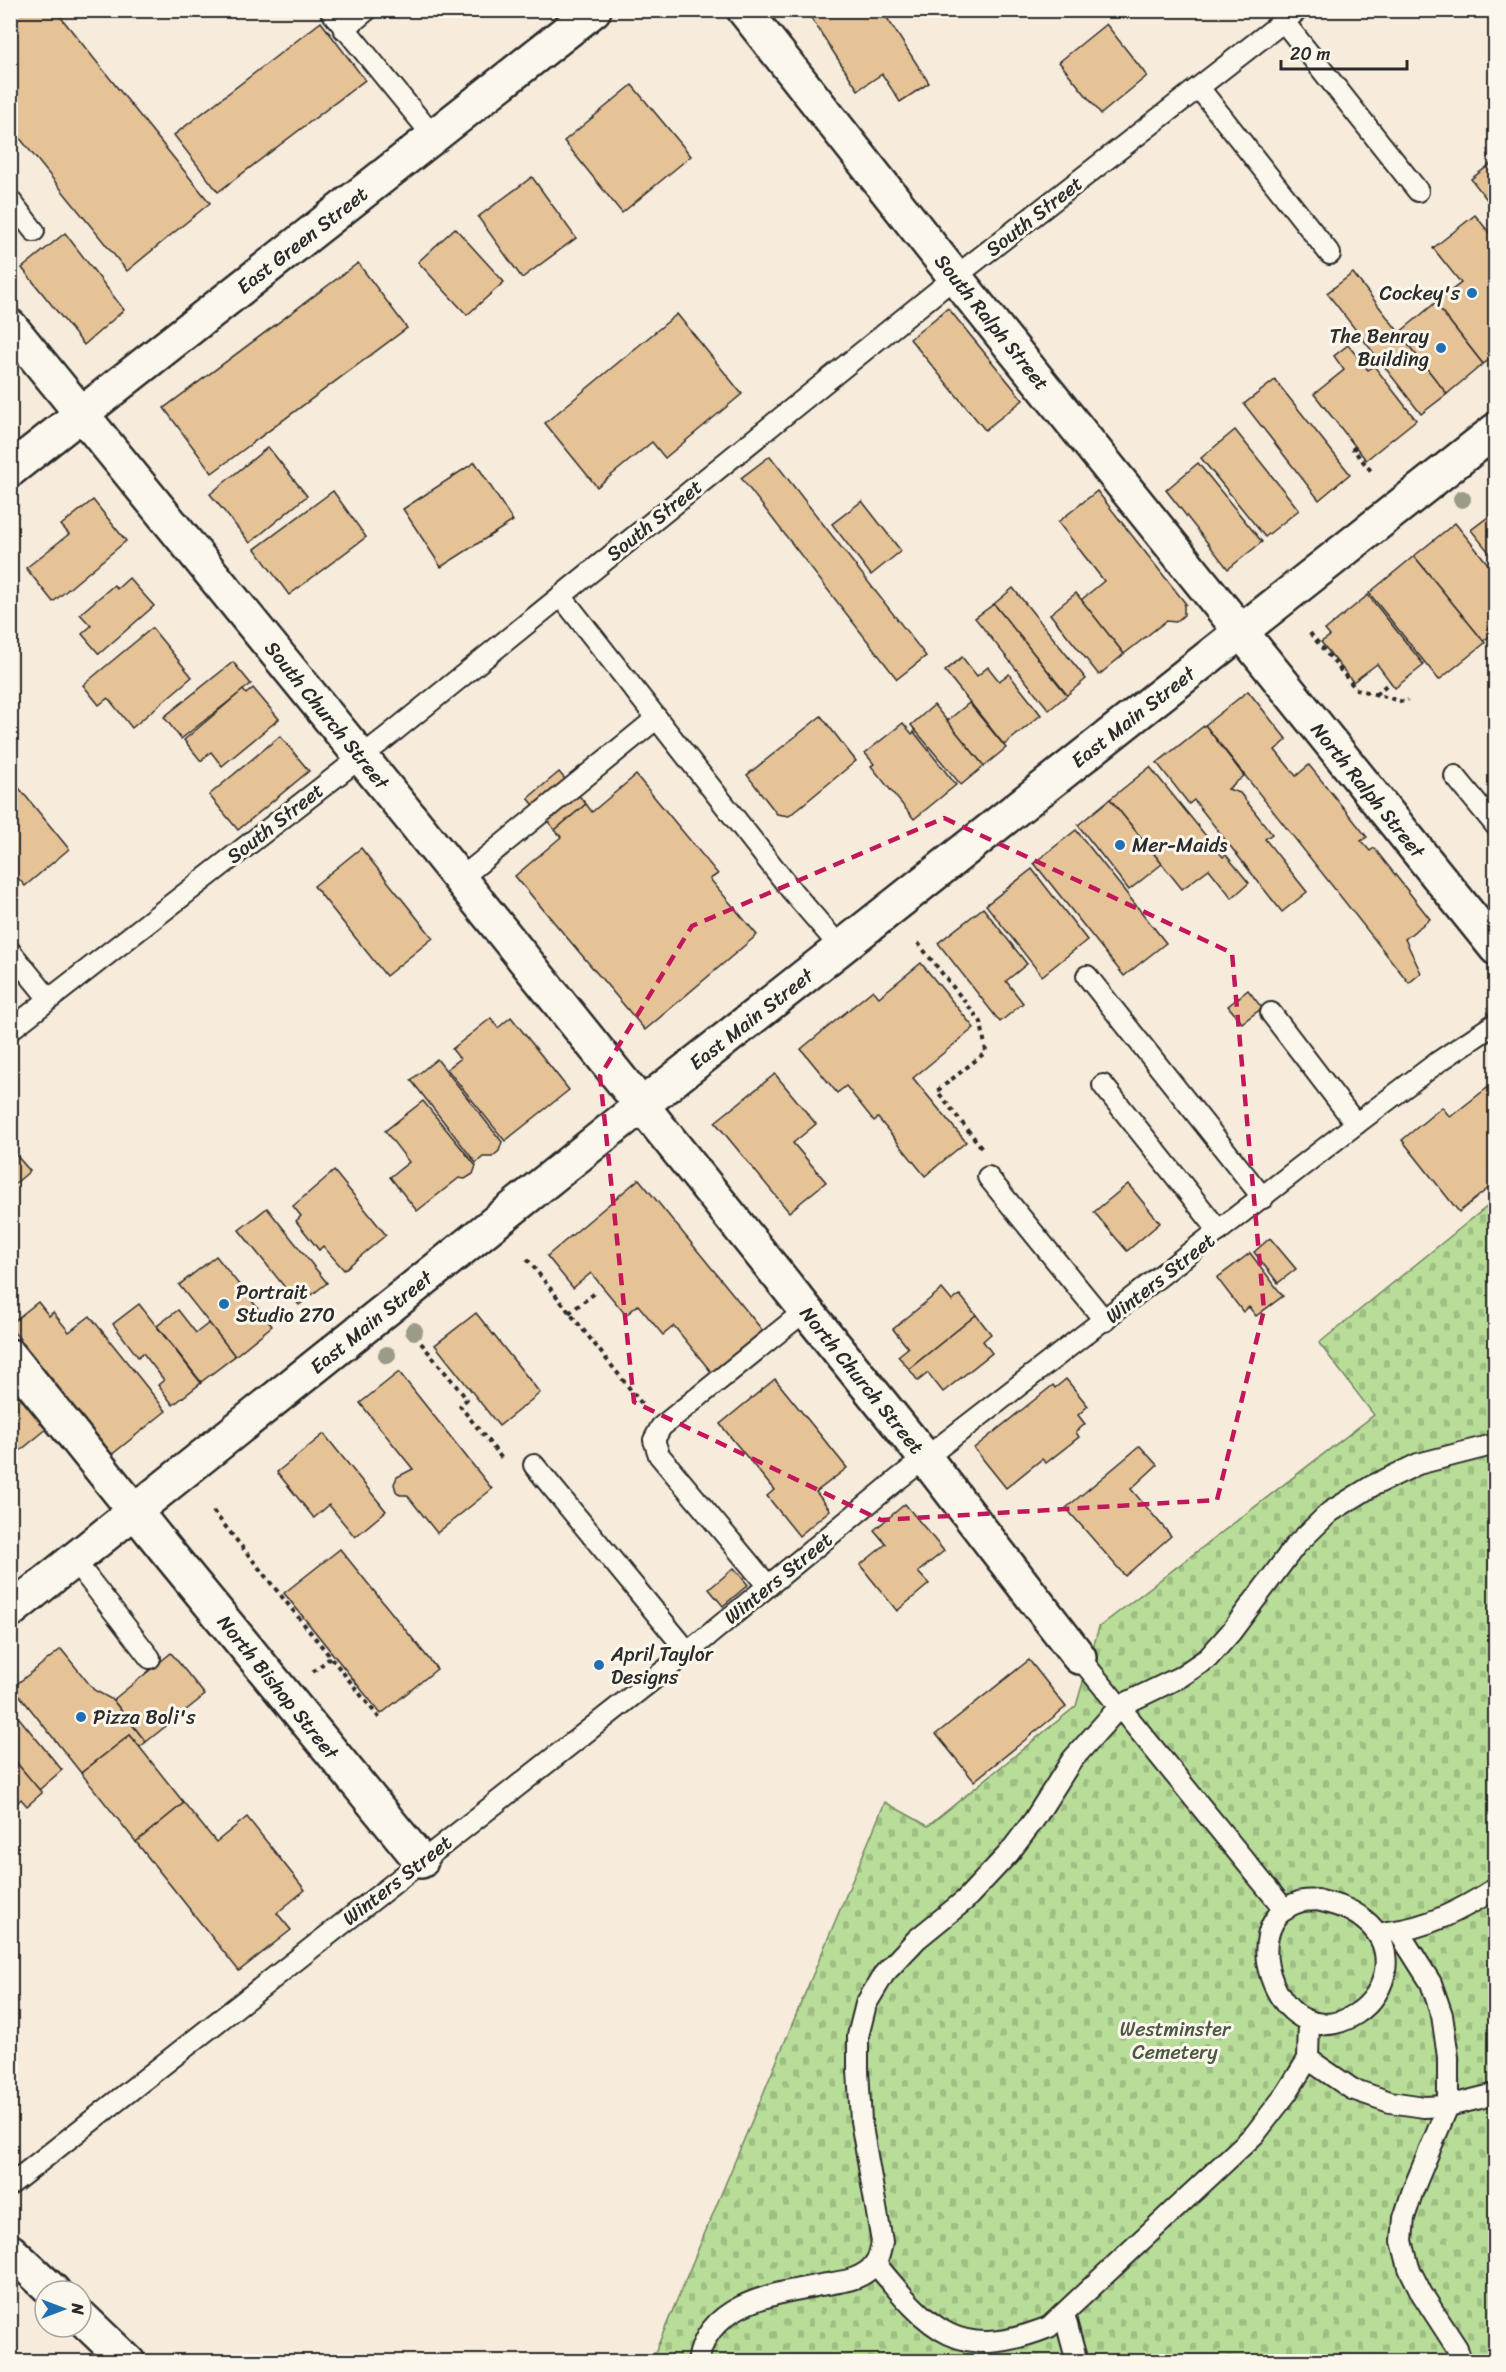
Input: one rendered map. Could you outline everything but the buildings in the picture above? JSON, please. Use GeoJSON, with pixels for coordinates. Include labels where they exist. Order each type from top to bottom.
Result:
{"type":"FeatureCollection","features":[{"type":"Feature","properties":{"kind":"street","name":"East Green Street"},"geometry":{"type":"LineString","coordinates":[[10,470],[594,10]]}},
{"type":"Feature","properties":{"kind":"street","name":"South Ralph Street"},"geometry":{"type":"LineString","coordinates":[[744,10],[1241,632]]}},
{"type":"Feature","properties":{"kind":"street","name":"South Church Street"},"geometry":{"type":"LineString","coordinates":[[10,326],[83,413],[642,1105]]}},
{"type":"Feature","properties":{"kind":"street","name":"East Main Street"},"geometry":{"type":"LineString","coordinates":[[10,1611],[642,1105],[1496,430]]}},
{"type":"Feature","properties":{"kind":"street","name":"North Ralph Street"},"geometry":{"type":"LineString","coordinates":[[1241,632],[1491,934]]}},
{"type":"Feature","properties":{"kind":"street","name":"North Church Street"},"geometry":{"type":"LineString","coordinates":[[642,1105],[926,1459],[1079,1657]]}},
{"type":"Feature","properties":{"kind":"street","name":"North Bishop Street"},"geometry":{"type":"LineString","coordinates":[[10,1356],[421,1861]]}},
{"type":"Feature","properties":{"kind":"street"},"geometry":{"type":"LineString","coordinates":[[10,2251],[40,2279]]}},
{"type":"Feature","properties":{"kind":"street"},"geometry":{"type":"LineString","coordinates":[[93,2328],[128,2361]]}},
{"type":"Feature","properties":{"kind":"lane"},"geometry":{"type":"LineString","coordinates":[[330,10],[435,137]]}},
{"type":"Feature","properties":{"kind":"lane"},"geometry":{"type":"LineString","coordinates":[[344,29],[367,10]]}},
{"type":"Feature","properties":{"kind":"lane"},"geometry":{"type":"LineString","coordinates":[[1291,16],[1418,192]]}},
{"type":"Feature","properties":{"kind":"lane","name":"South Street"},"geometry":{"type":"LineString","coordinates":[[10,1029],[360,756],[956,277],[1291,16]]}},
{"type":"Feature","properties":{"kind":"lane"},"geometry":{"type":"LineString","coordinates":[[1199,88],[1330,254]]}},
{"type":"Feature","properties":{"kind":"lane"},"geometry":{"type":"LineString","coordinates":[[10,200],[34,231]]}},
{"type":"Feature","properties":{"kind":"lane"},"geometry":{"type":"LineString","coordinates":[[561,596],[792,891],[841,948]]}},
{"type":"Feature","properties":{"kind":"lane"},"geometry":{"type":"LineString","coordinates":[[460,879],[657,718]]}},
{"type":"Feature","properties":{"kind":"lane"},"geometry":{"type":"LineString","coordinates":[[1455,776],[1496,826]]}},
{"type":"Feature","properties":{"kind":"lane"},"geometry":{"type":"LineString","coordinates":[[10,951],[49,999]]}},
{"type":"Feature","properties":{"kind":"lane"},"geometry":{"type":"LineString","coordinates":[[1087,976],[1263,1198]]}},
{"type":"Feature","properties":{"kind":"lane"},"geometry":{"type":"LineString","coordinates":[[1271,1013],[1356,1124]]}},
{"type":"Feature","properties":{"kind":"lane","name":"Winters Street"},"geometry":{"type":"LineString","coordinates":[[10,2185],[688,1652],[897,1480],[1105,1321],[1356,1124],[1438,1062],[1496,1023]]}},
{"type":"Feature","properties":{"kind":"lane"},"geometry":{"type":"LineString","coordinates":[[1104,1085],[1219,1231]]}},
{"type":"Feature","properties":{"kind":"lane"},"geometry":{"type":"LineString","coordinates":[[988,1177],[1105,1321]]}},
{"type":"Feature","properties":{"kind":"lane"},"geometry":{"type":"LineString","coordinates":[[768,1586],[659,1455],[654,1440],[662,1427],[806,1310]]}},
{"type":"Feature","properties":{"kind":"lane"},"geometry":{"type":"LineString","coordinates":[[699,2361],[700,2347],[712,2328],[732,2311],[765,2297],[854,2279],[870,2270],[879,2259],[882,2242],[861,2121],[858,2036],[866,2004],[884,1974],[917,1939],[965,1900],[1008,1853],[1034,1820],[1072,1760],[1120,1706],[1180,1677],[1208,1658],[1231,1632],[1295,1546],[1330,1512],[1372,1486],[1418,1464],[1496,1444]]}},
{"type":"Feature","properties":{"kind":"lane"},"geometry":{"type":"LineString","coordinates":[[534,1465],[688,1652]]}},
{"type":"Feature","properties":{"kind":"lane"},"geometry":{"type":"LineString","coordinates":[[74,1560],[150,1658]]}},
{"type":"Feature","properties":{"kind":"lane"},"geometry":{"type":"LineString","coordinates":[[1079,1657],[1285,1910]]}},
{"type":"Feature","properties":{"kind":"lane"},"geometry":{"type":"LineString","coordinates":[[1376,1933],[1398,1931],[1440,1918],[1496,1888]]}},
{"type":"Feature","properties":{"kind":"lane"},"geometry":{"type":"LineString","coordinates":[[1317,1900],[1336,1904],[1364,1919],[1376,1933],[1387,1960],[1385,1977],[1375,1998],[1355,2014],[1328,2025],[1310,2021],[1296,2013],[1280,1999],[1268,1972],[1268,1938],[1279,1913],[1299,1902],[1317,1900]]}},
{"type":"Feature","properties":{"kind":"lane"},"geometry":{"type":"LineString","coordinates":[[1398,1931],[1431,1983],[1442,2015],[1448,2057],[1448,2106],[1413,2190],[1404,2218],[1402,2241],[1409,2268],[1422,2294],[1457,2348],[1461,2361]]}},
{"type":"Feature","properties":{"kind":"lane"},"geometry":{"type":"LineString","coordinates":[[875,2263],[916,2312],[959,2339],[984,2344],[1006,2341],[1049,2327],[1255,2134],[1286,2094],[1308,2059],[1310,2021]]}},
{"type":"Feature","properties":{"kind":"lane"},"geometry":{"type":"LineString","coordinates":[[1308,2059],[1352,2089],[1390,2102],[1424,2108],[1448,2106],[1496,2094]]}},
{"type":"Feature","properties":{"kind":"lane"},"geometry":{"type":"LineString","coordinates":[[1064,2314],[1077,2361]]}},
{"type":"Feature","properties":{"kind":"path"},"geometry":{"type":"LineString","coordinates":[[1356,447],[1353,449],[1371,471]]}},
{"type":"Feature","properties":{"kind":"path"},"geometry":{"type":"LineString","coordinates":[[1310,633],[1356,689],[1404,702],[1408,700]]}},
{"type":"Feature","properties":{"kind":"path"},"geometry":{"type":"LineString","coordinates":[[1375,695],[1390,682]]}},
{"type":"Feature","properties":{"kind":"path"},"geometry":{"type":"LineString","coordinates":[[918,943],[981,1022],[986,1052],[937,1091],[988,1155],[988,1177]]}},
{"type":"Feature","properties":{"kind":"path"},"geometry":{"type":"LineString","coordinates":[[527,1259],[662,1427]]}},
{"type":"Feature","properties":{"kind":"path"},"geometry":{"type":"LineString","coordinates":[[569,1314],[595,1293]]}},
{"type":"Feature","properties":{"kind":"path"},"geometry":{"type":"LineString","coordinates":[[421,1343],[467,1399],[460,1406],[510,1469]]}},
{"type":"Feature","properties":{"kind":"path"},"geometry":{"type":"LineString","coordinates":[[213,1511],[381,1720]]}},
{"type":"Feature","properties":{"kind":"highlighted area"},"geometry":{"type":"Polygon","coordinates":[[[944,818],[1232,953],[1264,1310],[1217,1500],[881,1520],[634,1402],[600,1076],[692,926],[944,818]]]}},
{"type":"Feature","properties":{"kind":"green space","name":"Westminster Cemetery"},"geometry":{"type":"Polygon","coordinates":[[[1495,1200],[1495,2361],[651,2362],[885,1802],[928,1826],[1076,1706],[1099,1627],[1374,1415],[1319,1343],[1495,1200]]]}},
{"type":"Feature","properties":{"kind":"place","name":"Cockey's"},"geometry":{"type":"Point","coordinates":[1472,293]}},
{"type":"Feature","properties":{"kind":"place","name":"The Benray Building"},"geometry":{"type":"Point","coordinates":[1441,348]}},
{"type":"Feature","properties":{"kind":"place","name":"Mer-Maids"},"geometry":{"type":"Point","coordinates":[1120,845]}},
{"type":"Feature","properties":{"kind":"place","name":"Portrait Studio 270"},"geometry":{"type":"Point","coordinates":[224,1304]}},
{"type":"Feature","properties":{"kind":"place","name":"April Taylor Designs"},"geometry":{"type":"Point","coordinates":[599,1665]}},
{"type":"Feature","properties":{"kind":"place","name":"Pizza Boli's"},"geometry":{"type":"Point","coordinates":[81,1717]}}]}
